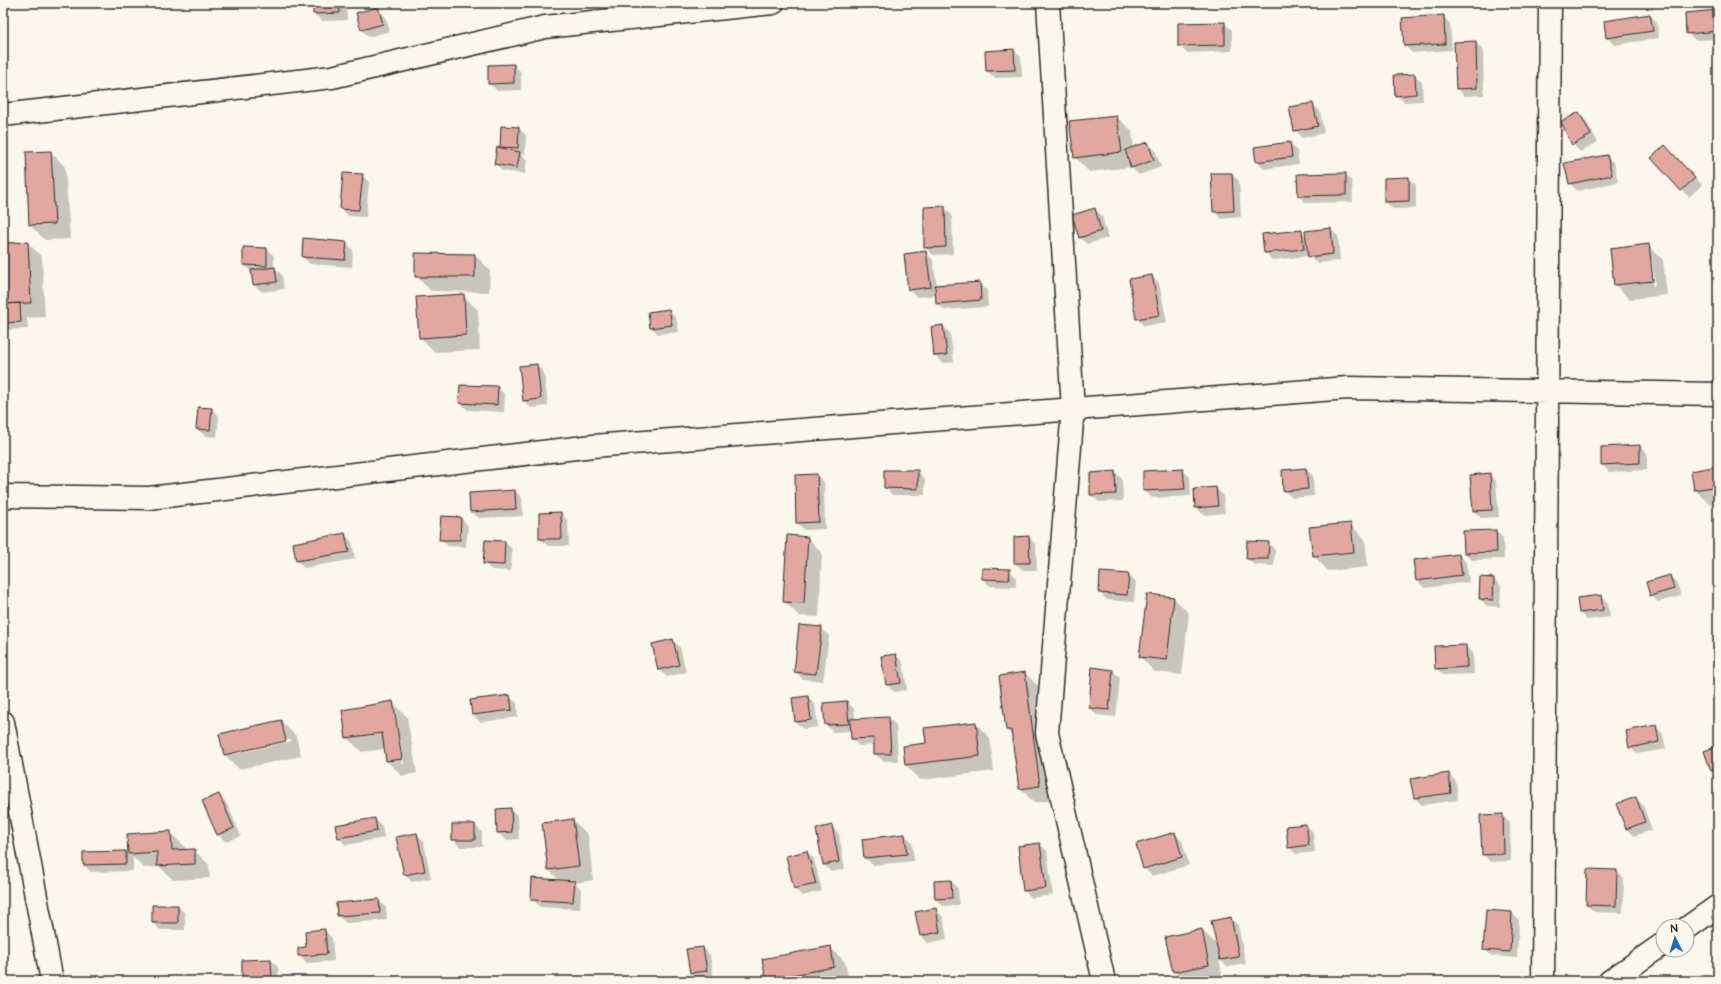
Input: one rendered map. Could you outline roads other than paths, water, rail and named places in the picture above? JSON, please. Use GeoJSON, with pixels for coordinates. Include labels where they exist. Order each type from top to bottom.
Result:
{"type":"FeatureCollection","features":[{"type":"Feature","properties":{"kind":"street"},"geometry":{"type":"LineString","coordinates":[[3,115],[332,77],[545,27],[773,3]]}},
{"type":"Feature","properties":{"kind":"street"},"geometry":{"type":"LineString","coordinates":[[1048,3],[1073,409],[1047,733],[1104,981]]}},
{"type":"Feature","properties":{"kind":"street"},"geometry":{"type":"LineString","coordinates":[[1543,981],[1550,3]]}},
{"type":"Feature","properties":{"kind":"street"},"geometry":{"type":"LineString","coordinates":[[3,496],[149,498],[593,446],[1348,388],[1718,394]]}},
{"type":"Feature","properties":{"kind":"street"},"geometry":{"type":"LineString","coordinates":[[3,722],[52,981]]}},
{"type":"Feature","properties":{"kind":"street"},"geometry":{"type":"LineString","coordinates":[[1695,922],[1718,906]]}},
{"type":"Feature","properties":{"kind":"street"},"geometry":{"type":"LineString","coordinates":[[1610,981],[1655,950]]}}]}
